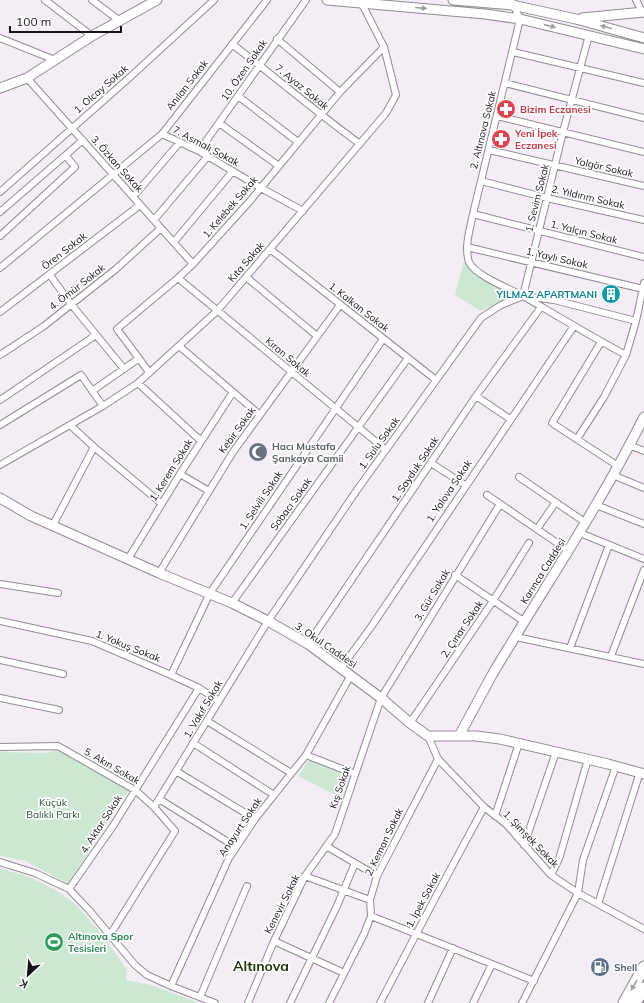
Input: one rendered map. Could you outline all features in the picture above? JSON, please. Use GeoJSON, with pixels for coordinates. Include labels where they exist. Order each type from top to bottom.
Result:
{"type":"FeatureCollection","features":[{"type":"Feature","properties":{"kind":"highway"},"geometry":{"type":"LineString","coordinates":[[624,1003],[644,967]]}},
{"type":"Feature","properties":{"kind":"highway"},"geometry":{"type":"LineString","coordinates":[[636,1003],[644,988]]}},
{"type":"Feature","properties":{"kind":"main road"},"geometry":{"type":"LineString","coordinates":[[0,88],[27,78],[92,36],[120,21],[144,2],[157,0]]}},
{"type":"Feature","properties":{"kind":"main road"},"geometry":{"type":"LineString","coordinates":[[327,0],[485,14],[520,19],[644,49]]}},
{"type":"Feature","properties":{"kind":"main road"},"geometry":{"type":"LineString","coordinates":[[453,0],[511,3],[644,38]]}},
{"type":"Feature","properties":{"kind":"main road"},"geometry":{"type":"LineString","coordinates":[[576,19],[643,12]]}},
{"type":"Feature","properties":{"kind":"main road","name":"Karınca Caddesi"},"geometry":{"type":"LineString","coordinates":[[459,736],[492,676],[586,523],[644,417]]}},
{"type":"Feature","properties":{"kind":"main road","name":"3. Okul Caddesi"},"geometry":{"type":"LineString","coordinates":[[0,498],[31,516],[159,573],[210,593],[268,621],[308,644],[351,675],[381,698],[410,724],[428,736]]}},
{"type":"Feature","properties":{"kind":"main road"},"geometry":{"type":"LineString","coordinates":[[428,736],[488,737],[588,759],[642,773]]}},
{"type":"Feature","properties":{"kind":"street"},"geometry":{"type":"LineString","coordinates":[[45,0],[92,36]]}},
{"type":"Feature","properties":{"kind":"street"},"geometry":{"type":"LineString","coordinates":[[92,0],[120,21]]}},
{"type":"Feature","properties":{"kind":"street","name":"1. Olcay Sokak"},"geometry":{"type":"LineString","coordinates":[[0,192],[129,78],[214,0]]}},
{"type":"Feature","properties":{"kind":"street","name":"Anılan Sokak"},"geometry":{"type":"LineString","coordinates":[[0,268],[162,134],[267,0]]}},
{"type":"Feature","properties":{"kind":"street","name":"10. Özen Sokak"},"geometry":{"type":"LineString","coordinates":[[199,151],[306,0]]}},
{"type":"Feature","properties":{"kind":"street"},"geometry":{"type":"LineString","coordinates":[[636,0],[643,12]]}},
{"type":"Feature","properties":{"kind":"street"},"geometry":{"type":"LineString","coordinates":[[511,3],[520,19]]}},
{"type":"Feature","properties":{"kind":"street","name":"Kıta Sokak"},"geometry":{"type":"LineString","coordinates":[[0,464],[103,406],[138,383],[218,311],[386,113],[396,94],[384,47],[362,4]]}},
{"type":"Feature","properties":{"kind":"street","name":"2. Altınova Sokak"},"geometry":{"type":"LineString","coordinates":[[467,247],[473,214],[520,19]]}},
{"type":"Feature","properties":{"kind":"street","name":"1. Sevim Sokak"},"geometry":{"type":"LineString","coordinates":[[523,296],[579,68],[589,35]]}},
{"type":"Feature","properties":{"kind":"street"},"geometry":{"type":"LineString","coordinates":[[0,38],[55,60]]}},
{"type":"Feature","properties":{"kind":"street"},"geometry":{"type":"LineString","coordinates":[[277,39],[340,92]]}},
{"type":"Feature","properties":{"kind":"street","name":"7. Ayaz Sokak"},"geometry":{"type":"LineString","coordinates":[[232,44],[260,65],[321,116],[360,144]]}},
{"type":"Feature","properties":{"kind":"street","name":"1. Kelebek Sokak"},"geometry":{"type":"LineString","coordinates":[[149,372],[117,329],[193,264],[261,188],[340,92],[384,47]]}},
{"type":"Feature","properties":{"kind":"street"},"geometry":{"type":"LineString","coordinates":[[513,52],[644,83]]}},
{"type":"Feature","properties":{"kind":"street","name":"3. Özkan Sokak"},"geometry":{"type":"LineString","coordinates":[[27,78],[193,264]]}},
{"type":"Feature","properties":{"kind":"street"},"geometry":{"type":"LineString","coordinates":[[505,83],[644,118]]}},
{"type":"Feature","properties":{"kind":"street"},"geometry":{"type":"LineString","coordinates":[[238,96],[298,142]]}},
{"type":"Feature","properties":{"kind":"street"},"geometry":{"type":"LineString","coordinates":[[497,116],[644,152]]}},
{"type":"Feature","properties":{"kind":"street"},"geometry":{"type":"LineString","coordinates":[[220,123],[279,166]]}},
{"type":"Feature","properties":{"kind":"street","name":"7. Asmalı Sokak"},"geometry":{"type":"LineString","coordinates":[[162,134],[199,151],[303,211]]}},
{"type":"Feature","properties":{"kind":"street"},"geometry":{"type":"LineString","coordinates":[[0,212],[83,140]]}},
{"type":"Feature","properties":{"kind":"street"},"geometry":{"type":"LineString","coordinates":[[133,197],[180,142]]}},
{"type":"Feature","properties":{"kind":"street","name":"Yolgör Sokak"},"geometry":{"type":"LineString","coordinates":[[489,150],[644,186]]}},
{"type":"Feature","properties":{"kind":"street"},"geometry":{"type":"LineString","coordinates":[[0,236],[75,167],[66,156]]}},
{"type":"Feature","properties":{"kind":"street"},"geometry":{"type":"LineString","coordinates":[[154,220],[208,156]]}},
{"type":"Feature","properties":{"kind":"street"},"geometry":{"type":"LineString","coordinates":[[174,242],[233,171]]}},
{"type":"Feature","properties":{"kind":"street","name":"2. Yıldırım Sokak"},"geometry":{"type":"LineString","coordinates":[[481,181],[644,220]]}},
{"type":"Feature","properties":{"kind":"street","name":"Ören Sokak"},"geometry":{"type":"LineString","coordinates":[[0,312],[140,205]]}},
{"type":"Feature","properties":{"kind":"street","name":"1. Yalçın Sokak"},"geometry":{"type":"LineString","coordinates":[[473,214],[644,257]]}},
{"type":"Feature","properties":{"kind":"street","name":"4. Ömür Sokak"},"geometry":{"type":"LineString","coordinates":[[0,356],[44,326],[116,269],[161,228]]}},
{"type":"Feature","properties":{"kind":"street"},"geometry":{"type":"LineString","coordinates":[[467,247],[469,263],[480,273],[497,284],[523,296],[626,355]]}},
{"type":"Feature","properties":{"kind":"street","name":"1. Yaylı Sokak"},"geometry":{"type":"LineString","coordinates":[[467,247],[643,286]]}},
{"type":"Feature","properties":{"kind":"street","name":"1. Kalkan Sokak"},"geometry":{"type":"LineString","coordinates":[[270,250],[436,380]]}},
{"type":"Feature","properties":{"kind":"street"},"geometry":{"type":"LineString","coordinates":[[50,275],[71,304],[124,369]]}},
{"type":"Feature","properties":{"kind":"street"},"geometry":{"type":"LineString","coordinates":[[246,277],[317,336]]}},
{"type":"Feature","properties":{"kind":"street","name":"Kıran Sokak"},"geometry":{"type":"LineString","coordinates":[[178,278],[386,450]]}},
{"type":"Feature","properties":{"kind":"street"},"geometry":{"type":"LineString","coordinates":[[576,439],[604,397],[626,355],[636,321],[643,286]]}},
{"type":"Feature","properties":{"kind":"street"},"geometry":{"type":"LineString","coordinates":[[523,296],[554,300],[636,321]]}},
{"type":"Feature","properties":{"kind":"street","name":"1. Sulu Sokak"},"geometry":{"type":"LineString","coordinates":[[268,621],[386,450],[481,318],[501,305],[523,296]]}},
{"type":"Feature","properties":{"kind":"street","name":"Kebir Sokak"},"geometry":{"type":"LineString","coordinates":[[159,573],[232,452],[340,305]]}},
{"type":"Feature","properties":{"kind":"street","name":"1. Sayduk Sokak"},"geometry":{"type":"LineString","coordinates":[[308,644],[476,396],[541,307]]}},
{"type":"Feature","properties":{"kind":"street","name":"1. Yalova Sokak"},"geometry":{"type":"LineString","coordinates":[[341,668],[371,627],[465,485],[574,326]]}},
{"type":"Feature","properties":{"kind":"street"},"geometry":{"type":"LineString","coordinates":[[0,400],[96,335]]}},
{"type":"Feature","properties":{"kind":"street","name":"1. Selvili Sokak"},"geometry":{"type":"LineString","coordinates":[[171,675],[210,593],[383,339]]}},
{"type":"Feature","properties":{"kind":"street"},"geometry":{"type":"LineString","coordinates":[[601,342],[552,423],[618,466]]}},
{"type":"Feature","properties":{"kind":"street"},"geometry":{"type":"LineString","coordinates":[[179,346],[260,415]]}},
{"type":"Feature","properties":{"kind":"street","name":"Sobacı Sokak"},"geometry":{"type":"LineString","coordinates":[[232,603],[408,358]]}},
{"type":"Feature","properties":{"kind":"street"},"geometry":{"type":"LineString","coordinates":[[92,391],[138,359]]}},
{"type":"Feature","properties":{"kind":"street"},"geometry":{"type":"LineString","coordinates":[[0,425],[81,375],[103,406]]}},
{"type":"Feature","properties":{"kind":"street"},"geometry":{"type":"LineString","coordinates":[[138,383],[201,441]]}},
{"type":"Feature","properties":{"kind":"street","name":"1. Kerem Sokak"},"geometry":{"type":"LineString","coordinates":[[128,559],[180,474],[233,392]]}},
{"type":"Feature","properties":{"kind":"street"},"geometry":{"type":"LineString","coordinates":[[476,396],[510,419]]}},
{"type":"Feature","properties":{"kind":"street"},"geometry":{"type":"LineString","coordinates":[[70,425],[162,504]]}},
{"type":"Feature","properties":{"kind":"street"},"geometry":{"type":"LineString","coordinates":[[629,445],[644,451]]}},
{"type":"Feature","properties":{"kind":"street"},"geometry":{"type":"LineString","coordinates":[[53,525],[94,447]]}},
{"type":"Feature","properties":{"kind":"street"},"geometry":{"type":"LineString","coordinates":[[431,463],[465,485]]}},
{"type":"Feature","properties":{"kind":"street"},"geometry":{"type":"LineString","coordinates":[[180,474],[209,491]]}},
{"type":"Feature","properties":{"kind":"street"},"geometry":{"type":"LineString","coordinates":[[613,475],[644,488]]}},
{"type":"Feature","properties":{"kind":"street"},"geometry":{"type":"LineString","coordinates":[[519,476],[586,523]]}},
{"type":"Feature","properties":{"kind":"street"},"geometry":{"type":"LineString","coordinates":[[488,495],[569,551]]}},
{"type":"Feature","properties":{"kind":"street"},"geometry":{"type":"LineString","coordinates":[[537,529],[556,502]]}},
{"type":"Feature","properties":{"kind":"street","name":"3. Gür Sokak"},"geometry":{"type":"LineString","coordinates":[[381,698],[455,575],[500,504]]}},
{"type":"Feature","properties":{"kind":"street"},"geometry":{"type":"LineString","coordinates":[[596,505],[644,524]]}},
{"type":"Feature","properties":{"kind":"street"},"geometry":{"type":"LineString","coordinates":[[580,533],[644,559]]}},
{"type":"Feature","properties":{"kind":"street","name":"2. Çınar Sokak"},"geometry":{"type":"LineString","coordinates":[[410,724],[493,600],[529,543]]}},
{"type":"Feature","properties":{"kind":"street"},"geometry":{"type":"LineString","coordinates":[[570,648],[609,544]]}},
{"type":"Feature","properties":{"kind":"street"},"geometry":{"type":"LineString","coordinates":[[611,656],[644,570]]}},
{"type":"Feature","properties":{"kind":"street"},"geometry":{"type":"LineString","coordinates":[[455,575],[525,622]]}},
{"type":"Feature","properties":{"kind":"street"},"geometry":{"type":"LineString","coordinates":[[0,584],[58,593]]}},
{"type":"Feature","properties":{"kind":"street","name":"1. Yokuş Sokak"},"geometry":{"type":"LineString","coordinates":[[0,621],[92,641],[199,688],[219,700]]}},
{"type":"Feature","properties":{"kind":"street","name":"1. Vakıf Sokak"},"geometry":{"type":"LineString","coordinates":[[154,807],[268,621]]}},
{"type":"Feature","properties":{"kind":"street"},"geometry":{"type":"LineString","coordinates":[[516,637],[644,664]]}},
{"type":"Feature","properties":{"kind":"street"},"geometry":{"type":"LineString","coordinates":[[0,660],[63,674]]}},
{"type":"Feature","properties":{"kind":"street","name":"Anayurt Sokak"},"geometry":{"type":"LineString","coordinates":[[171,986],[229,858],[255,819],[306,755],[351,675]]}},
{"type":"Feature","properties":{"kind":"street","name":"4. Aktar Sokak"},"geometry":{"type":"LineString","coordinates":[[69,889],[135,790],[199,688]]}},
{"type":"Feature","properties":{"kind":"street"},"geometry":{"type":"LineString","coordinates":[[0,698],[59,710]]}},
{"type":"Feature","properties":{"kind":"street","name":"Kış Sokak"},"geometry":{"type":"LineString","coordinates":[[305,876],[335,834],[381,698]]}},
{"type":"Feature","properties":{"kind":"street"},"geometry":{"type":"LineString","coordinates":[[207,721],[291,773]]}},
{"type":"Feature","properties":{"kind":"street","name":"1. Şimşek Sokak"},"geometry":{"type":"LineString","coordinates":[[428,736],[438,759],[484,807],[506,824],[551,875],[578,893],[644,929]]}},
{"type":"Feature","properties":{"kind":"street"},"geometry":{"type":"LineString","coordinates":[[193,743],[274,795]]}},
{"type":"Feature","properties":{"kind":"street"},"geometry":{"type":"LineString","coordinates":[[495,816],[519,743]]}},
{"type":"Feature","properties":{"kind":"street","name":"5. Akın Sokak"},"geometry":{"type":"LineString","coordinates":[[0,747],[58,746],[135,790],[154,807],[174,831],[110,935]]}},
{"type":"Feature","properties":{"kind":"street"},"geometry":{"type":"LineString","coordinates":[[524,845],[556,752]]}},
{"type":"Feature","properties":{"kind":"street"},"geometry":{"type":"LineString","coordinates":[[306,755],[355,774]]}},
{"type":"Feature","properties":{"kind":"street","name":"2. Keman Sokak"},"geometry":{"type":"LineString","coordinates":[[329,1003],[364,934],[371,916],[370,900],[377,876],[438,759]]}},
{"type":"Feature","properties":{"kind":"street"},"geometry":{"type":"LineString","coordinates":[[551,875],[558,859],[588,759]]}},
{"type":"Feature","properties":{"kind":"street"},"geometry":{"type":"LineString","coordinates":[[522,1003],[578,893],[584,860],[616,766]]}},
{"type":"Feature","properties":{"kind":"street"},"geometry":{"type":"LineString","coordinates":[[176,771],[255,819]]}},
{"type":"Feature","properties":{"kind":"street"},"geometry":{"type":"LineString","coordinates":[[598,904],[642,773]]}},
{"type":"Feature","properties":{"kind":"street"},"geometry":{"type":"LineString","coordinates":[[159,799],[236,847]]}},
{"type":"Feature","properties":{"kind":"street","name":"1. İpek Sokak"},"geometry":{"type":"LineString","coordinates":[[380,1003],[484,807]]}},
{"type":"Feature","properties":{"kind":"street"},"geometry":{"type":"LineString","coordinates":[[326,846],[377,876]]}},
{"type":"Feature","properties":{"kind":"street"},"geometry":{"type":"LineString","coordinates":[[0,862],[35,873],[69,889],[135,965],[147,975],[215,1003]]}},
{"type":"Feature","properties":{"kind":"street"},"geometry":{"type":"LineString","coordinates":[[290,1003],[343,890],[354,863]]}},
{"type":"Feature","properties":{"kind":"street","name":"Kenevir Sokak"},"geometry":{"type":"LineString","coordinates":[[248,1003],[274,941],[305,876],[370,900]]}},
{"type":"Feature","properties":{"kind":"street"},"geometry":{"type":"LineString","coordinates":[[200,997],[247,886]]}},
{"type":"Feature","properties":{"kind":"street"},"geometry":{"type":"LineString","coordinates":[[371,916],[534,982]]}},
{"type":"Feature","properties":{"kind":"street"},"geometry":{"type":"LineString","coordinates":[[274,941],[344,973]]}},
{"type":"Feature","properties":{"kind":"street"},"geometry":{"type":"LineString","coordinates":[[428,1003],[453,948]]}},
{"type":"Feature","properties":{"kind":"street"},"geometry":{"type":"LineString","coordinates":[[473,1003],[492,964]]}},
{"type":"Feature","properties":{"kind":"green space"},"geometry":{"type":"Polygon","coordinates":[[[464,261],[509,295],[510,298],[481,311],[455,295],[464,261]]]}},
{"type":"Feature","properties":{"kind":"green space","name":"Küçük Balıklı Parkı"},"geometry":{"type":"Polygon","coordinates":[[[59,750],[130,788],[68,884],[26,861],[0,856],[0,752],[44,753],[59,750]]]}},
{"type":"Feature","properties":{"kind":"green space"},"geometry":{"type":"Polygon","coordinates":[[[308,761],[312,761],[349,775],[341,798],[298,776],[308,761]]]}},
{"type":"Feature","properties":{"kind":"green space","name":"Altınova Spor Tesisleri"},"geometry":{"type":"Polygon","coordinates":[[[0,868],[29,877],[56,890],[75,904],[95,926],[119,958],[127,970],[126,980],[151,985],[199,1003],[0,1003],[0,868]]]}},
{"type":"Feature","properties":{"kind":"place","name":"Bizim Eczanesi"},"geometry":{"type":"Point","coordinates":[506,109]}},
{"type":"Feature","properties":{"kind":"place","name":"Yeni İpek Eczanesi"},"geometry":{"type":"Point","coordinates":[501,139]}},
{"type":"Feature","properties":{"kind":"place","name":"YILMAZ APARTMANI"},"geometry":{"type":"Point","coordinates":[611,294]}},
{"type":"Feature","properties":{"kind":"place","name":"Hacı Mustafa Şankaya Camii"},"geometry":{"type":"Point","coordinates":[258,452]}},
{"type":"Feature","properties":{"kind":"place","name":"Altınova Spor Tesisleri"},"geometry":{"type":"Point","coordinates":[54,942]}},
{"type":"Feature","properties":{"kind":"place","name":"Shell"},"geometry":{"type":"Point","coordinates":[600,967]}},
{"type":"Feature","properties":{"kind":"district","name":"Altınova"},"geometry":{"type":"Point","coordinates":[261,966]}}]}
